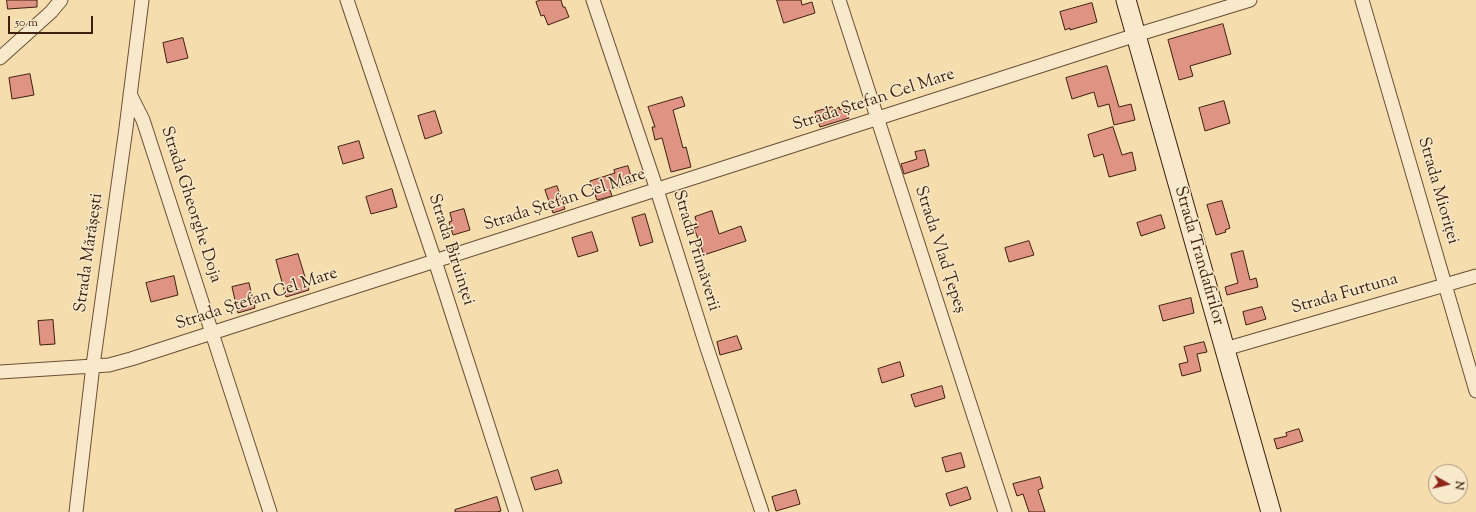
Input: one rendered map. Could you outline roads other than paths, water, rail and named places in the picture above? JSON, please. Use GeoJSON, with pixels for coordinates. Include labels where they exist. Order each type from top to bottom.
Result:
{"type":"FeatureCollection","features":[{"type":"Feature","properties":{"kind":"main road","name":"Strada Trandafirilor"},"geometry":{"type":"LineString","coordinates":[[1126,0],[1271,512]]}},
{"type":"Feature","properties":{"kind":"street"},"geometry":{"type":"LineString","coordinates":[[0,58],[51,12],[61,0]]}},
{"type":"Feature","properties":{"kind":"street","name":"Strada Mărășești"},"geometry":{"type":"LineString","coordinates":[[76,512],[93,365],[142,0]]}},
{"type":"Feature","properties":{"kind":"street","name":"Strada Biruinței"},"geometry":{"type":"LineString","coordinates":[[347,0],[435,261],[516,512]]}},
{"type":"Feature","properties":{"kind":"street","name":"Strada Primăverii"},"geometry":{"type":"LineString","coordinates":[[593,0],[657,190],[701,330],[762,512]]}},
{"type":"Feature","properties":{"kind":"street","name":"Strada Vlad Țepeș"},"geometry":{"type":"LineString","coordinates":[[839,0],[1005,512]]}},
{"type":"Feature","properties":{"kind":"street","name":"Strada Ștefan Cel Mare"},"geometry":{"type":"LineString","coordinates":[[0,372],[109,365],[131,360],[1136,35],[1250,0]]}},
{"type":"Feature","properties":{"kind":"street","name":"Strada Mioriței"},"geometry":{"type":"LineString","coordinates":[[1362,0],[1476,391]]}},
{"type":"Feature","properties":{"kind":"street","name":"Strada Gheorghe Doja"},"geometry":{"type":"LineString","coordinates":[[130,94],[143,120],[270,512]]}},
{"type":"Feature","properties":{"kind":"street","name":"Strada Furtuna"},"geometry":{"type":"LineString","coordinates":[[1225,349],[1476,276]]}}]}
